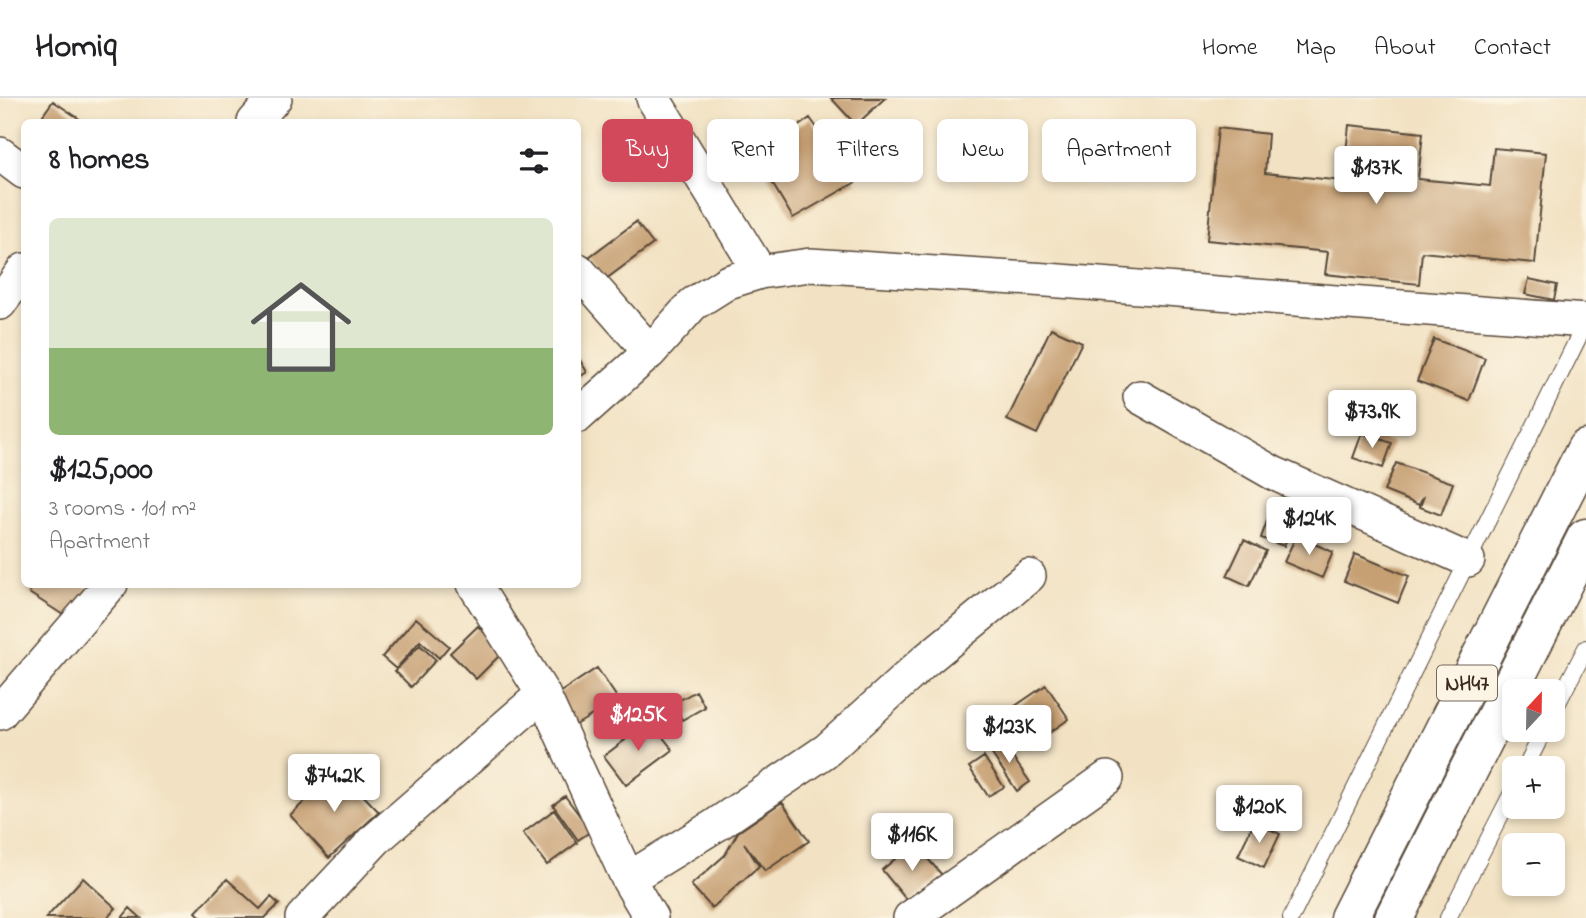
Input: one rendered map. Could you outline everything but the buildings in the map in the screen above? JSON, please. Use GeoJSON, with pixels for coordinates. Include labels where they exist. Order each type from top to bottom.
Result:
{"type":"FeatureCollection","features":[{"type":"Feature","properties":{"kind":"highway","name":"NH47"},"geometry":{"type":"LineString","coordinates":[[1349,918],[1586,449]]}},
{"type":"Feature","properties":{"kind":"highway","name":"NH47"},"geometry":{"type":"LineString","coordinates":[[1394,918],[1586,538]]}},
{"type":"Feature","properties":{"kind":"street"},"geometry":{"type":"LineString","coordinates":[[257,119],[275,98]]}},
{"type":"Feature","properties":{"kind":"street"},"geometry":{"type":"LineString","coordinates":[[653,98],[760,272]]}},
{"type":"Feature","properties":{"kind":"street"},"geometry":{"type":"LineString","coordinates":[[0,154],[21,170]]}},
{"type":"Feature","properties":{"kind":"street"},"geometry":{"type":"LineString","coordinates":[[581,413],[650,352],[693,304],[728,282],[760,272],[810,265],[1047,279],[1586,321]]}},
{"type":"Feature","properties":{"kind":"street"},"geometry":{"type":"LineString","coordinates":[[581,273],[650,352]]}},
{"type":"Feature","properties":{"kind":"street"},"geometry":{"type":"LineString","coordinates":[[0,303],[21,274]]}},
{"type":"Feature","properties":{"kind":"street"},"geometry":{"type":"LineString","coordinates":[[1140,397],[1273,473],[1468,559]]}},
{"type":"Feature","properties":{"kind":"street"},"geometry":{"type":"LineString","coordinates":[[628,879],[716,825],[827,751],[926,660],[1029,576]]}},
{"type":"Feature","properties":{"kind":"street"},"geometry":{"type":"LineString","coordinates":[[0,713],[108,588]]}},
{"type":"Feature","properties":{"kind":"street"},"geometry":{"type":"LineString","coordinates":[[477,588],[543,694],[628,879],[651,918]]}},
{"type":"Feature","properties":{"kind":"street"},"geometry":{"type":"LineString","coordinates":[[302,918],[376,839],[543,694]]}},
{"type":"Feature","properties":{"kind":"street"},"geometry":{"type":"LineString","coordinates":[[910,918],[1107,778]]}},
{"type":"Feature","properties":{"kind":"lane"},"geometry":{"type":"LineString","coordinates":[[1291,918],[1586,321]]}},
{"type":"Feature","properties":{"kind":"lane"},"geometry":{"type":"LineString","coordinates":[[1565,689],[1586,648]]}},
{"type":"Feature","properties":{"kind":"lane"},"geometry":{"type":"LineString","coordinates":[[1448,918],[1502,812]]}}]}
